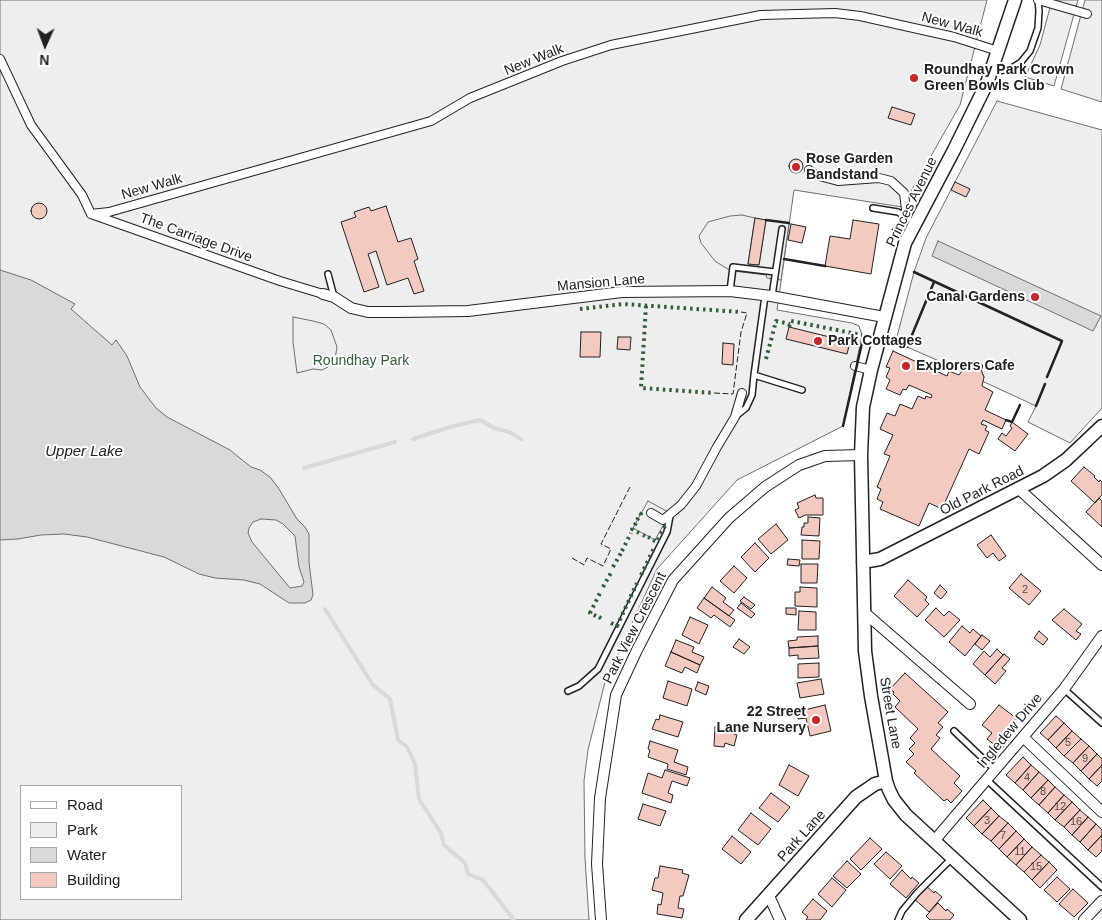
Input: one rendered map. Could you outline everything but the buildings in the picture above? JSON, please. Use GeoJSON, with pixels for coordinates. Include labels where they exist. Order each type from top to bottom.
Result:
{"type":"FeatureCollection","features":[{"type":"Feature","properties":{"kind":"street","name":"Princes Avenue"},"geometry":{"type":"LineString","coordinates":[[862,455],[863,407],[884,317],[911,221],[954,150],[991,72],[1015,0]]}},
{"type":"Feature","properties":{"kind":"street"},"geometry":{"type":"LineString","coordinates":[[1038,0],[1087,14]]}},
{"type":"Feature","properties":{"kind":"street","name":"New Walk"},"geometry":{"type":"LineString","coordinates":[[91,214],[109,212],[431,121],[470,98],[562,61],[611,45],[761,15],[835,13],[860,16],[954,37],[998,51]]}},
{"type":"Feature","properties":{"kind":"street"},"geometry":{"type":"LineString","coordinates":[[0,59],[31,125],[82,195],[91,214]]}},
{"type":"Feature","properties":{"kind":"street"},"geometry":{"type":"LineString","coordinates":[[809,170],[816,175],[838,180],[879,178],[891,181],[904,193],[911,221]]}},
{"type":"Feature","properties":{"kind":"street","name":"The Carriage Drive"},"geometry":{"type":"LineString","coordinates":[[91,214],[280,281],[323,294]]}},
{"type":"Feature","properties":{"kind":"street","name":"Mansion Lane"},"geometry":{"type":"LineString","coordinates":[[323,294],[334,297],[352,308],[368,312],[468,311],[622,292],[730,291],[884,317]]}},
{"type":"Feature","properties":{"kind":"street"},"geometry":{"type":"LineString","coordinates":[[855,366],[871,370]]}},
{"type":"Feature","properties":{"kind":"street"},"geometry":{"type":"LineString","coordinates":[[651,514],[663,520],[670,516],[696,486],[735,417],[742,393]]}},
{"type":"Feature","properties":{"kind":"street","name":"Old Park Road"},"geometry":{"type":"LineString","coordinates":[[863,562],[880,559],[1043,476],[1066,460],[1102,426]]}},
{"type":"Feature","properties":{"kind":"street","name":"Street Lane"},"geometry":{"type":"LineString","coordinates":[[862,455],[865,651],[886,781],[894,800],[906,815],[1020,920]]}},
{"type":"Feature","properties":{"kind":"street","name":"Park View Crescent"},"geometry":{"type":"LineString","coordinates":[[601,920],[597,864],[600,798],[616,695],[673,580],[729,518],[765,487],[799,465],[825,456],[862,455]]}},
{"type":"Feature","properties":{"kind":"street"},"geometry":{"type":"LineString","coordinates":[[1019,489],[1102,564]]}},
{"type":"Feature","properties":{"kind":"street"},"geometry":{"type":"LineString","coordinates":[[865,613],[970,704]]}},
{"type":"Feature","properties":{"kind":"street","name":"Ingledew Drive"},"geometry":{"type":"LineString","coordinates":[[934,841],[1064,688],[1102,636]]}},
{"type":"Feature","properties":{"kind":"street"},"geometry":{"type":"LineString","coordinates":[[1023,737],[1102,812]]}},
{"type":"Feature","properties":{"kind":"street","name":"Park Lane"},"geometry":{"type":"LineString","coordinates":[[746,920],[856,797],[875,784],[886,781]]}},
{"type":"Feature","properties":{"kind":"street"},"geometry":{"type":"LineString","coordinates":[[769,896],[780,920]]}},
{"type":"Feature","properties":{"kind":"street"},"geometry":{"type":"LineString","coordinates":[[1084,920],[1102,901]]}},
{"type":"Feature","properties":{"kind":"lane"},"geometry":{"type":"LineString","coordinates":[[991,72],[1010,69],[1021,62],[1030,51],[1038,28],[1038,0]]}},
{"type":"Feature","properties":{"kind":"lane"},"geometry":{"type":"LineString","coordinates":[[873,208],[898,212],[911,221]]}},
{"type":"Feature","properties":{"kind":"lane"},"geometry":{"type":"LineString","coordinates":[[735,417],[746,408],[752,395],[768,296],[775,272],[782,229]]}},
{"type":"Feature","properties":{"kind":"lane"},"geometry":{"type":"LineString","coordinates":[[730,291],[733,267],[775,272]]}},
{"type":"Feature","properties":{"kind":"lane"},"geometry":{"type":"LineString","coordinates":[[328,274],[334,297]]}},
{"type":"Feature","properties":{"kind":"lane"},"geometry":{"type":"LineString","coordinates":[[754,375],[802,390]]}},
{"type":"Feature","properties":{"kind":"lane"},"geometry":{"type":"LineString","coordinates":[[568,691],[579,686],[598,669],[667,532],[670,516]]}},
{"type":"Feature","properties":{"kind":"lane"},"geometry":{"type":"LineString","coordinates":[[1064,688],[1102,723]]}},
{"type":"Feature","properties":{"kind":"lane"},"geometry":{"type":"LineString","coordinates":[[954,731],[995,770]]}},
{"type":"Feature","properties":{"kind":"lane"},"geometry":{"type":"LineString","coordinates":[[986,779],[1102,887]]}},
{"type":"Feature","properties":{"kind":"lane"},"geometry":{"type":"LineString","coordinates":[[898,920],[902,911],[917,893],[952,857]]}},
{"type":"Feature","properties":{"kind":"green space","name":"Roundhay Park"},"geometry":{"type":"Polygon","coordinates":[[[0,0],[987,0],[960,105],[902,207],[794,190],[777,310],[852,323],[859,326],[862,335],[843,426],[737,480],[657,569],[605,682],[588,750],[584,781],[585,858],[589,920],[0,920],[0,0]]]}},
{"type":"Feature","properties":{"kind":"green space"},"geometry":{"type":"Polygon","coordinates":[[[1052,0],[1078,0],[1054,86],[1025,77],[1040,45],[1052,0]]]}},
{"type":"Feature","properties":{"kind":"green space"},"geometry":{"type":"Polygon","coordinates":[[[1085,0],[1102,0],[1102,102],[1061,89],[1085,0]]]}},
{"type":"Feature","properties":{"kind":"green space"},"geometry":{"type":"Polygon","coordinates":[[[997,101],[1102,130],[1102,408],[1070,443],[1028,422],[1036,406],[982,381],[984,377],[981,370],[983,366],[979,361],[973,361],[967,369],[964,368],[962,371],[907,347],[909,343],[896,340],[914,272],[926,238],[997,101]]]}},
{"type":"Feature","properties":{"kind":"shaded area"},"geometry":{"type":"Polygon","coordinates":[[[742,215],[755,218],[748,264],[759,265],[766,220],[789,223],[781,280],[767,278],[766,275],[733,271],[726,268],[715,261],[701,243],[699,236],[708,222],[742,215]]]}},
{"type":"Feature","properties":{"kind":"shaded area"},"geometry":{"type":"Polygon","coordinates":[[[293,317],[324,324],[331,330],[337,347],[335,359],[328,367],[322,370],[313,369],[297,373],[293,342],[293,317]]]}},
{"type":"Feature","properties":{"kind":"shaded area"},"geometry":{"type":"Polygon","coordinates":[[[648,501],[670,513],[655,540],[633,528],[648,501]]]}},
{"type":"Feature","properties":{"kind":"water"},"geometry":{"type":"Polygon","coordinates":[[[938,241],[1101,316],[1093,331],[932,256],[938,241]]]}},
{"type":"Feature","properties":{"kind":"water","name":"Upper Lake"},"geometry":{"type":"Polygon","coordinates":[[[0,270],[31,280],[75,304],[71,309],[112,345],[116,340],[127,356],[140,387],[156,408],[167,417],[230,450],[251,467],[260,470],[270,477],[309,534],[309,562],[313,595],[311,600],[305,603],[289,603],[260,584],[199,574],[164,557],[87,537],[64,534],[0,540],[0,270]],[[261,519],[253,522],[248,533],[252,542],[290,588],[302,586],[304,582],[299,567],[295,536],[276,520],[261,519]]]}},
{"type":"Feature","properties":{"kind":"waterway"},"geometry":{"type":"LineString","coordinates":[[413,439],[453,426],[480,420],[521,439]]}},
{"type":"Feature","properties":{"kind":"waterway"},"geometry":{"type":"LineString","coordinates":[[304,468],[395,442]]}},
{"type":"Feature","properties":{"kind":"waterway"},"geometry":{"type":"LineString","coordinates":[[325,609],[373,685],[390,699],[398,740],[407,747],[415,764],[419,799],[441,833],[444,845],[465,863],[468,874],[483,880],[514,920]]}},
{"type":"Feature","properties":{"kind":"hedge"},"geometry":{"type":"LineString","coordinates":[[580,309],[623,304],[741,312]]}},
{"type":"Feature","properties":{"kind":"hedge"},"geometry":{"type":"LineString","coordinates":[[646,306],[641,388],[714,393]]}},
{"type":"Feature","properties":{"kind":"hedge"},"geometry":{"type":"LineString","coordinates":[[766,359],[776,321],[790,324]]}},
{"type":"Feature","properties":{"kind":"hedge"},"geometry":{"type":"LineString","coordinates":[[789,327],[791,321],[862,335]]}},
{"type":"Feature","properties":{"kind":"hedge"},"geometry":{"type":"LineString","coordinates":[[637,520],[641,514],[639,513]]}},
{"type":"Feature","properties":{"kind":"hedge"},"geometry":{"type":"LineString","coordinates":[[636,523],[632,529],[639,533]]}},
{"type":"Feature","properties":{"kind":"hedge"},"geometry":{"type":"LineString","coordinates":[[661,534],[665,526],[668,527]]}},
{"type":"Feature","properties":{"kind":"hedge"},"geometry":{"type":"LineString","coordinates":[[622,551],[631,533]]}},
{"type":"Feature","properties":{"kind":"hedge"},"geometry":{"type":"LineString","coordinates":[[653,540],[657,542],[660,536]]}},
{"type":"Feature","properties":{"kind":"hedge"},"geometry":{"type":"LineString","coordinates":[[641,575],[655,546]]}},
{"type":"Feature","properties":{"kind":"hedge"},"geometry":{"type":"LineString","coordinates":[[613,567],[621,553]]}},
{"type":"Feature","properties":{"kind":"hedge"},"geometry":{"type":"LineString","coordinates":[[603,587],[612,571]]}},
{"type":"Feature","properties":{"kind":"hedge"},"geometry":{"type":"LineString","coordinates":[[611,623],[617,626],[637,583]]}},
{"type":"Feature","properties":{"kind":"hedge"},"geometry":{"type":"LineString","coordinates":[[596,616],[590,613],[601,591]]}},
{"type":"Feature","properties":{"kind":"fence"},"geometry":{"type":"LineString","coordinates":[[714,393],[733,394],[741,332],[747,313],[741,312]]}},
{"type":"Feature","properties":{"kind":"fence"},"geometry":{"type":"LineString","coordinates":[[572,558],[584,565],[587,558],[603,566],[611,549],[601,544],[630,487]]}},
{"type":"Feature","properties":{"kind":"wall"},"geometry":{"type":"LineString","coordinates":[[766,220],[789,223]]}},
{"type":"Feature","properties":{"kind":"wall"},"geometry":{"type":"LineString","coordinates":[[784,259],[825,266]]}},
{"type":"Feature","properties":{"kind":"wall"},"geometry":{"type":"LineString","coordinates":[[914,272],[1062,341],[1047,377]]}},
{"type":"Feature","properties":{"kind":"wall"},"geometry":{"type":"LineString","coordinates":[[907,347],[934,282]]}},
{"type":"Feature","properties":{"kind":"wall"},"geometry":{"type":"LineString","coordinates":[[843,426],[862,343]]}},
{"type":"Feature","properties":{"kind":"wall"},"geometry":{"type":"LineString","coordinates":[[1036,406],[1045,384]]}},
{"type":"Feature","properties":{"kind":"wall"},"geometry":{"type":"LineString","coordinates":[[1006,420],[1012,422],[1020,405]]}},
{"type":"Feature","properties":{"kind":"place","name":"Roundhay Park Crown Green Bowls Club"},"geometry":{"type":"Point","coordinates":[914,78]}},
{"type":"Feature","properties":{"kind":"place","name":"Rose Garden Bandstand"},"geometry":{"type":"Point","coordinates":[796,167]}},
{"type":"Feature","properties":{"kind":"place","name":"Canal Gardens"},"geometry":{"type":"Point","coordinates":[1035,297]}},
{"type":"Feature","properties":{"kind":"place","name":"Park Cottages"},"geometry":{"type":"Point","coordinates":[818,341]}},
{"type":"Feature","properties":{"kind":"place","name":"Explorers Cafe"},"geometry":{"type":"Point","coordinates":[906,366]}},
{"type":"Feature","properties":{"kind":"place","name":"22 Street Lane Nursery"},"geometry":{"type":"Point","coordinates":[816,720]}}]}
